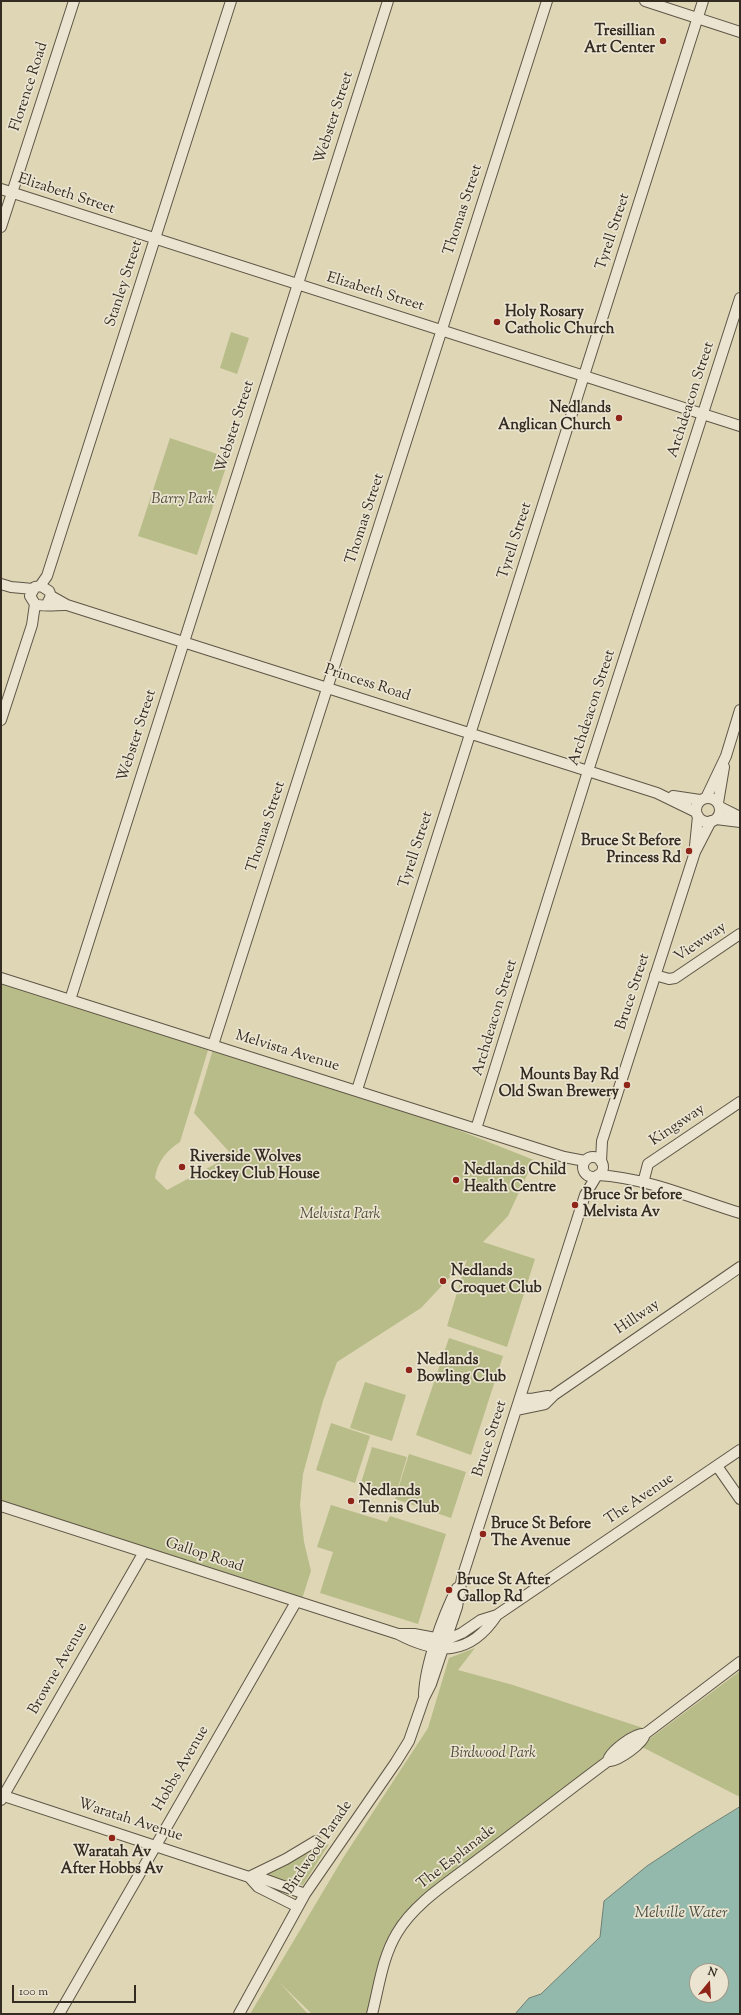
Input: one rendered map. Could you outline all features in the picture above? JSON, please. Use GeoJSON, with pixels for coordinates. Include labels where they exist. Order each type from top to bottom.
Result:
{"type":"FeatureCollection","features":[{"type":"Feature","properties":{"kind":"street","name":"Florence Road"},"geometry":{"type":"LineString","coordinates":[[1,227],[74,1]]}},
{"type":"Feature","properties":{"kind":"street","name":"Stanley Street"},"geometry":{"type":"LineString","coordinates":[[41,597],[231,1]]}},
{"type":"Feature","properties":{"kind":"street","name":"Webster Street"},"geometry":{"type":"LineString","coordinates":[[70,1000],[388,1]]}},
{"type":"Feature","properties":{"kind":"street","name":"Thomas Street"},"geometry":{"type":"LineString","coordinates":[[213,1045],[547,1]]}},
{"type":"Feature","properties":{"kind":"street"},"geometry":{"type":"LineString","coordinates":[[645,1],[740,32]]}},
{"type":"Feature","properties":{"kind":"street","name":"Tyrell Street"},"geometry":{"type":"LineString","coordinates":[[357,1090],[704,1]]}},
{"type":"Feature","properties":{"kind":"street","name":"Elizabeth Street"},"geometry":{"type":"LineString","coordinates":[[1,190],[740,426]]}},
{"type":"Feature","properties":{"kind":"street","name":"Archdeacon Street"},"geometry":{"type":"LineString","coordinates":[[476,1129],[588,771],[740,298]]}},
{"type":"Feature","properties":{"kind":"street","name":"Princess Road"},"geometry":{"type":"LineString","coordinates":[[1,584],[657,793],[697,814]]}},
{"type":"Feature","properties":{"kind":"street"},"geometry":{"type":"LineString","coordinates":[[1,720],[41,597]]}},
{"type":"Feature","properties":{"kind":"street"},"geometry":{"type":"LineString","coordinates":[[714,820],[720,812],[719,805],[726,756],[740,710]]}},
{"type":"Feature","properties":{"kind":"street"},"geometry":{"type":"LineString","coordinates":[[726,756],[703,799],[697,804],[697,814],[703,820],[740,822]]}},
{"type":"Feature","properties":{"kind":"street","name":"Princess Road"},"geometry":{"type":"LineString","coordinates":[[657,793],[703,799]]}},
{"type":"Feature","properties":{"kind":"street"},"geometry":{"type":"LineString","coordinates":[[703,799],[711,798],[719,805],[740,817]]}},
{"type":"Feature","properties":{"kind":"street","name":"Bruce Street"},"geometry":{"type":"LineString","coordinates":[[440,1644],[449,1604],[462,1578],[694,852],[697,814]]}},
{"type":"Feature","properties":{"kind":"street","name":"Bruce Street"},"geometry":{"type":"LineString","coordinates":[[694,852],[714,820]]}},
{"type":"Feature","properties":{"kind":"street","name":"Viewway"},"geometry":{"type":"LineString","coordinates":[[655,975],[669,979],[676,978],[740,934]]}},
{"type":"Feature","properties":{"kind":"street","name":"Melvista Avenue"},"geometry":{"type":"LineString","coordinates":[[1,978],[357,1090],[564,1157],[620,1177],[740,1213]]}},
{"type":"Feature","properties":{"kind":"street","name":"Kingsway"},"geometry":{"type":"LineString","coordinates":[[642,1183],[648,1164],[740,1102]]}},
{"type":"Feature","properties":{"kind":"street","name":"Hillway"},"geometry":{"type":"LineString","coordinates":[[516,1410],[545,1404],[554,1394],[740,1267]]}},
{"type":"Feature","properties":{"kind":"street","name":"Hillway"},"geometry":{"type":"LineString","coordinates":[[520,1398],[540,1399],[554,1394]]}},
{"type":"Feature","properties":{"kind":"street","name":"The Avenue"},"geometry":{"type":"LineString","coordinates":[[440,1644],[463,1646],[474,1641],[488,1628],[497,1615],[740,1450]]}},
{"type":"Feature","properties":{"kind":"street"},"geometry":{"type":"LineString","coordinates":[[717,1466],[740,1499]]}},
{"type":"Feature","properties":{"kind":"street","name":"Gallop Road"},"geometry":{"type":"LineString","coordinates":[[1,1506],[398,1634],[410,1641],[440,1644]]}},
{"type":"Feature","properties":{"kind":"street","name":"Browne Avenue"},"geometry":{"type":"LineString","coordinates":[[2,1797],[144,1552]]}},
{"type":"Feature","properties":{"kind":"street","name":"Hobbs Avenue"},"geometry":{"type":"LineString","coordinates":[[59,2014],[296,1602]]}},
{"type":"Feature","properties":{"kind":"street","name":"Birdwood Parade"},"geometry":{"type":"LineString","coordinates":[[238,2014],[306,1894],[409,1741],[424,1698],[431,1684],[440,1644]]}},
{"type":"Feature","properties":{"kind":"street","name":"The Esplanade"},"geometry":{"type":"LineString","coordinates":[[372,2014],[385,1959],[392,1943],[406,1920],[449,1882],[608,1761],[609,1757],[624,1742],[641,1733],[645,1734],[740,1662]]}},
{"type":"Feature","properties":{"kind":"street","name":"Waratah Avenue"},"geometry":{"type":"LineString","coordinates":[[2,1797],[156,1845],[249,1877],[261,1878],[306,1894]]}},
{"type":"Feature","properties":{"kind":"street"},"geometry":{"type":"LineString","coordinates":[[249,1877],[286,1859],[316,1840]]}},
{"type":"Feature","properties":{"kind":"street","name":"Waratah Avenue"},"geometry":{"type":"LineString","coordinates":[[249,1877],[258,1887],[298,1907]]}},
{"type":"Feature","properties":{"kind":"green space"},"geometry":{"type":"Polygon","coordinates":[[[231,332],[249,338],[237,374],[220,368],[231,332]]]}},
{"type":"Feature","properties":{"kind":"green space","name":"Barry Park"},"geometry":{"type":"Polygon","coordinates":[[[170,438],[229,458],[197,555],[138,536],[170,438]]]}},
{"type":"Feature","properties":{"kind":"green space","name":"Melvista Park"},"geometry":{"type":"Polygon","coordinates":[[[1,980],[209,1047],[180,1142],[163,1157],[156,1172],[155,1178],[167,1190],[232,1155],[194,1113],[214,1046],[357,1090],[534,1160],[508,1216],[483,1242],[535,1259],[507,1347],[447,1326],[467,1259],[421,1308],[337,1362],[323,1401],[303,1474],[300,1505],[304,1542],[311,1571],[301,1602],[1,1504],[1,980]]]}},
{"type":"Feature","properties":{"kind":"green space"},"geometry":{"type":"Polygon","coordinates":[[[449,1338],[503,1356],[471,1455],[416,1435],[449,1338]]]}},
{"type":"Feature","properties":{"kind":"green space"},"geometry":{"type":"Polygon","coordinates":[[[365,1382],[406,1395],[392,1441],[350,1428],[365,1382]]]}},
{"type":"Feature","properties":{"kind":"green space"},"geometry":{"type":"Polygon","coordinates":[[[331,1423],[370,1436],[355,1483],[316,1470],[331,1423]]]}},
{"type":"Feature","properties":{"kind":"green space"},"geometry":{"type":"Polygon","coordinates":[[[372,1447],[407,1457],[396,1494],[361,1483],[372,1447]]]}},
{"type":"Feature","properties":{"kind":"green space"},"geometry":{"type":"Polygon","coordinates":[[[409,1454],[466,1472],[451,1518],[395,1499],[409,1454]]]}},
{"type":"Feature","properties":{"kind":"green space"},"geometry":{"type":"Polygon","coordinates":[[[331,1505],[387,1522],[390,1516],[446,1534],[418,1624],[320,1593],[333,1552],[317,1547],[331,1505]]]}},
{"type":"Feature","properties":{"kind":"green space","name":"Birdwood Park"},"geometry":{"type":"Polygon","coordinates":[[[475,1648],[458,1670],[513,1685],[643,1728],[416,1904],[388,1940],[367,2014],[312,2014],[280,1983],[308,2014],[250,2014],[343,1858],[428,1728],[449,1658],[475,1648]]]}},
{"type":"Feature","properties":{"kind":"green space"},"geometry":{"type":"Polygon","coordinates":[[[740,1671],[740,1797],[640,1746],[740,1671]]]}},
{"type":"Feature","properties":{"kind":"green space"},"geometry":{"type":"Polygon","coordinates":[[[329,1844],[303,1885],[259,1874],[329,1844]]]}},
{"type":"Feature","properties":{"kind":"water","name":"Melville Water"},"geometry":{"type":"Polygon","coordinates":[[[740,1807],[740,2014],[515,2014],[529,1998],[541,1994],[600,1937],[604,1901],[647,1866],[740,1807]]]}},
{"type":"Feature","properties":{"kind":"place","name":"Tresillian Art Center"},"geometry":{"type":"Point","coordinates":[663,41]}},
{"type":"Feature","properties":{"kind":"place","name":"Holy Rosary Catholic Church"},"geometry":{"type":"Point","coordinates":[497,322]}},
{"type":"Feature","properties":{"kind":"place","name":"Nedlands Anglican Church"},"geometry":{"type":"Point","coordinates":[619,418]}},
{"type":"Feature","properties":{"kind":"place","name":"Bruce St Before Princess Rd"},"geometry":{"type":"Point","coordinates":[689,851]}},
{"type":"Feature","properties":{"kind":"place","name":"Mounts Bay Rd Old Swan Brewery"},"geometry":{"type":"Point","coordinates":[627,1085]}},
{"type":"Feature","properties":{"kind":"place","name":"Riverside Wolves Hockey Club House"},"geometry":{"type":"Point","coordinates":[182,1167]}},
{"type":"Feature","properties":{"kind":"place","name":"Nedlands Child Health Centre"},"geometry":{"type":"Point","coordinates":[456,1180]}},
{"type":"Feature","properties":{"kind":"place","name":"Bruce Sr before Melvista Av"},"geometry":{"type":"Point","coordinates":[575,1205]}},
{"type":"Feature","properties":{"kind":"place","name":"Nedlands Croquet Club"},"geometry":{"type":"Point","coordinates":[443,1281]}},
{"type":"Feature","properties":{"kind":"place","name":"Nedlands Bowling Club"},"geometry":{"type":"Point","coordinates":[409,1370]}},
{"type":"Feature","properties":{"kind":"place","name":"Nedlands Tennis Club"},"geometry":{"type":"Point","coordinates":[351,1501]}},
{"type":"Feature","properties":{"kind":"place","name":"Bruce St Before The Avenue"},"geometry":{"type":"Point","coordinates":[483,1534]}},
{"type":"Feature","properties":{"kind":"place","name":"Bruce St After Gallop Rd"},"geometry":{"type":"Point","coordinates":[449,1590]}},
{"type":"Feature","properties":{"kind":"place","name":"Waratah Av After Hobbs Av"},"geometry":{"type":"Point","coordinates":[112,1838]}}]}
